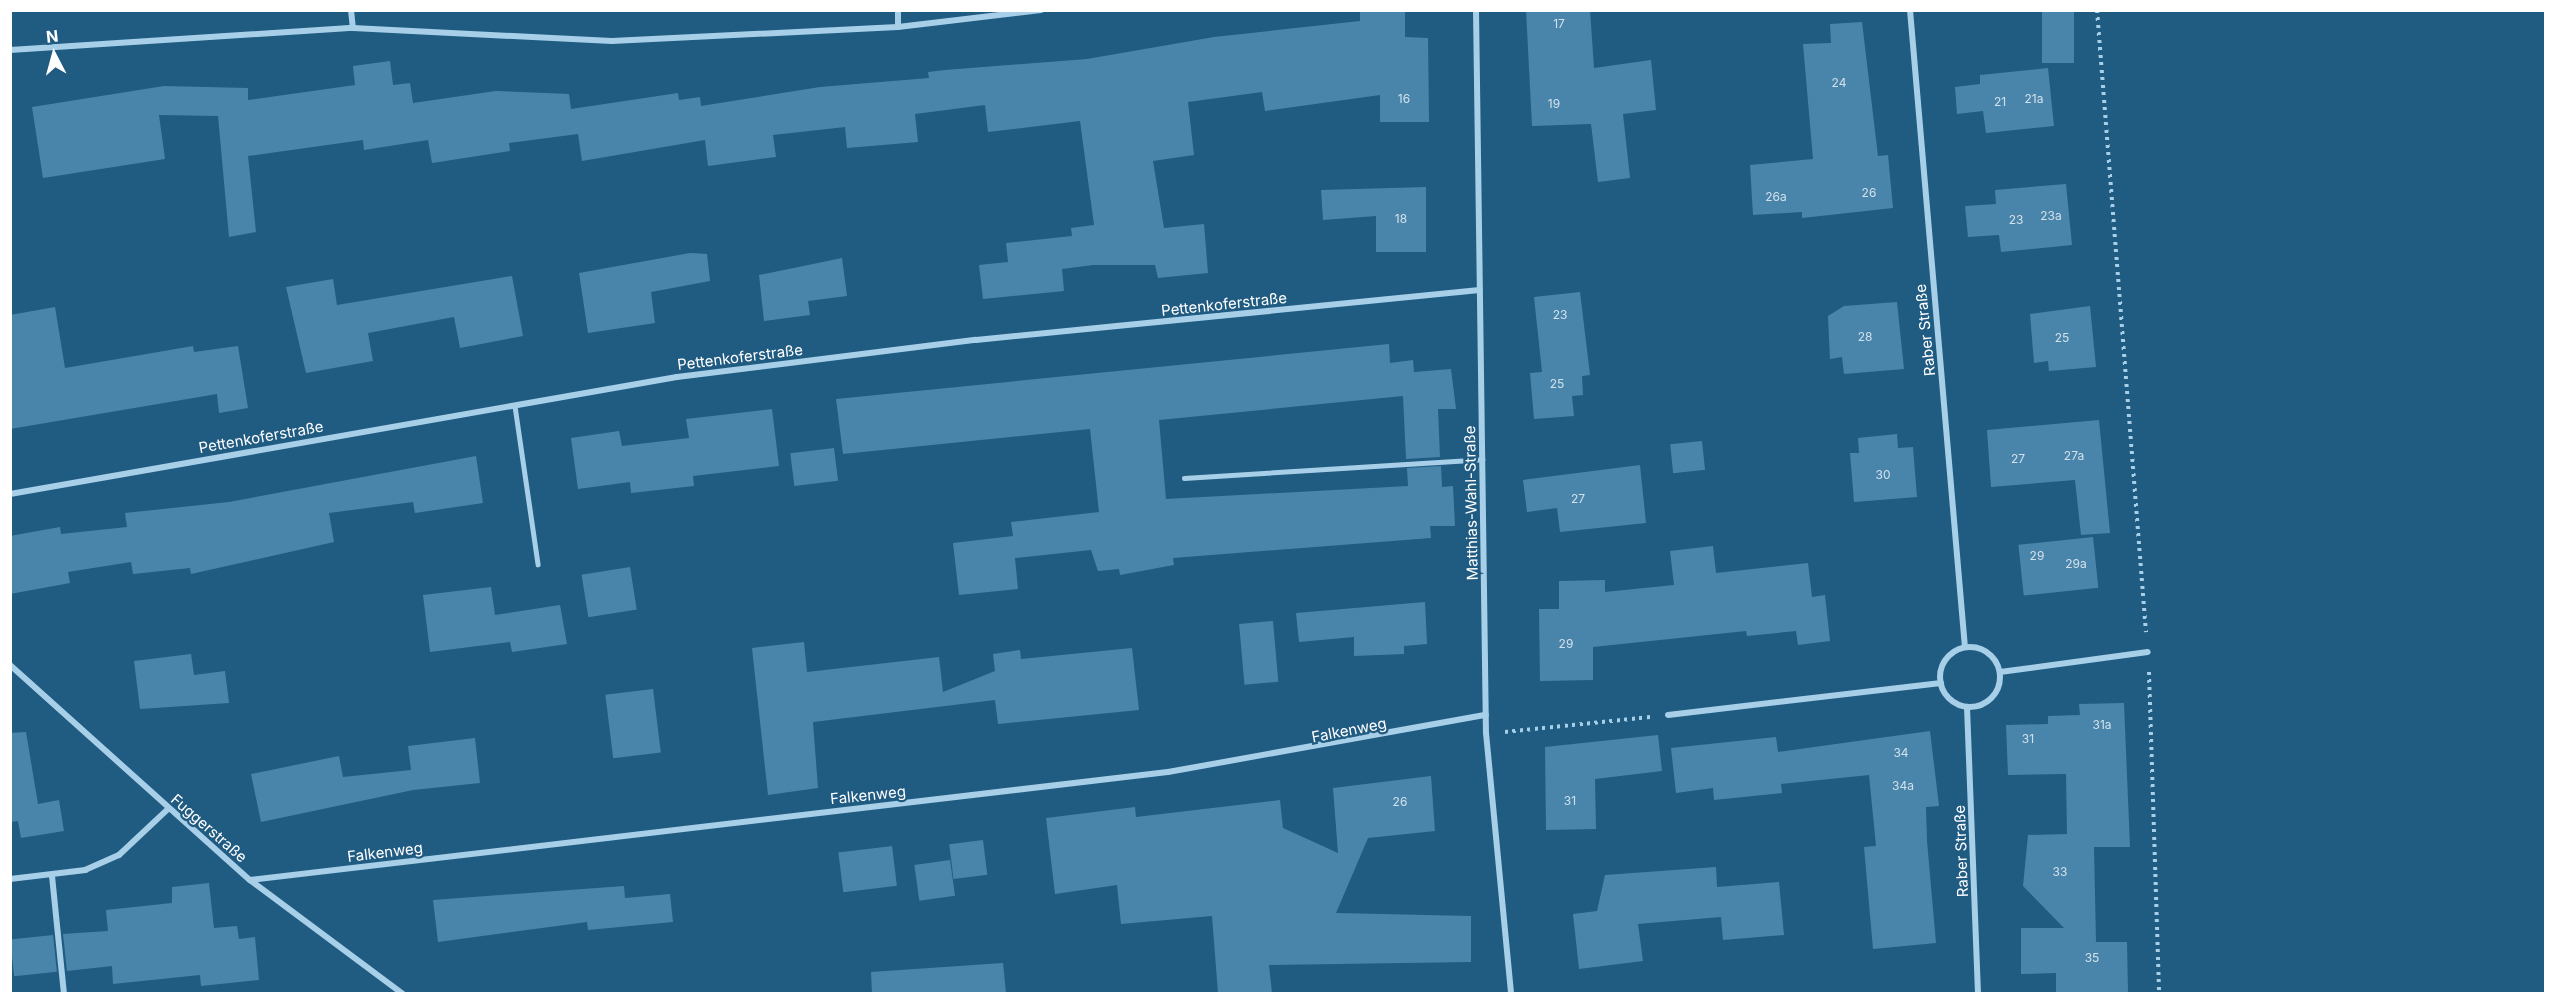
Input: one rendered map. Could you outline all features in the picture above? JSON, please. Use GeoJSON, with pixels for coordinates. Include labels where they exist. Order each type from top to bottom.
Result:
{"type":"FeatureCollection","features":[{"type":"Feature","properties":{"kind":"street"},"geometry":{"type":"LineString","coordinates":[[351,10],[353,28]]}},
{"type":"Feature","properties":{"kind":"street"},"geometry":{"type":"LineString","coordinates":[[898,10],[898,27]]}},
{"type":"Feature","properties":{"kind":"street"},"geometry":{"type":"LineString","coordinates":[[10,50],[353,28],[612,42],[898,27],[1041,10]]}},
{"type":"Feature","properties":{"kind":"street","name":"Matthias-Wahl-Straße"},"geometry":{"type":"LineString","coordinates":[[1476,10],[1486,733],[1511,993]]}},
{"type":"Feature","properties":{"kind":"street","name":"Raber Straße"},"geometry":{"type":"LineString","coordinates":[[1910,10],[1965,647]]}},
{"type":"Feature","properties":{"kind":"street","name":"Pettenkoferstraße"},"geometry":{"type":"LineString","coordinates":[[10,494],[677,376],[874,352],[1480,290]]}},
{"type":"Feature","properties":{"kind":"street"},"geometry":{"type":"LineString","coordinates":[[1965,647],[1985,650],[2000,672],[1994,694],[1967,707],[1950,699],[1941,682],[1948,656],[1965,647]]}},
{"type":"Feature","properties":{"kind":"street"},"geometry":{"type":"LineString","coordinates":[[2000,672],[2148,652]]}},
{"type":"Feature","properties":{"kind":"street","name":"Fuggerstraße"},"geometry":{"type":"LineString","coordinates":[[10,665],[168,810],[250,880],[404,993]]}},
{"type":"Feature","properties":{"kind":"street"},"geometry":{"type":"LineString","coordinates":[[1668,715],[1941,682]]}},
{"type":"Feature","properties":{"kind":"street","name":"Raber Straße"},"geometry":{"type":"LineString","coordinates":[[1967,707],[1978,993]]}},
{"type":"Feature","properties":{"kind":"street","name":"Falkenweg"},"geometry":{"type":"LineString","coordinates":[[250,880],[1168,772],[1486,715]]}},
{"type":"Feature","properties":{"kind":"street"},"geometry":{"type":"LineString","coordinates":[[10,879],[52,876],[85,870],[119,855],[168,810]]}},
{"type":"Feature","properties":{"kind":"street"},"geometry":{"type":"LineString","coordinates":[[52,876],[64,993]]}},
{"type":"Feature","properties":{"kind":"lane"},"geometry":{"type":"LineString","coordinates":[[515,406],[538,564]]}},
{"type":"Feature","properties":{"kind":"lane"},"geometry":{"type":"LineString","coordinates":[[1184,478],[1482,459]]}},
{"type":"Feature","properties":{"kind":"path"},"geometry":{"type":"LineString","coordinates":[[2097,10],[2148,652],[2159,993]]}},
{"type":"Feature","properties":{"kind":"path"},"geometry":{"type":"LineString","coordinates":[[1486,733],[1668,715]]}},
{"type":"Feature","properties":{"kind":"building"},"geometry":{"type":"Polygon","coordinates":[[[1360,10],[1405,10],[1405,37],[1428,38],[1429,122],[1380,122],[1380,95],[1265,111],[1262,92],[1188,102],[1194,155],[1153,161],[1164,228],[1204,224],[1208,273],[1158,278],[1155,265],[1093,265],[1062,269],[1064,291],[983,299],[979,265],[1008,262],[1006,243],[1072,236],[1071,228],[1094,225],[1080,121],[988,132],[985,105],[915,114],[918,142],[847,148],[845,127],[773,135],[776,157],[708,166],[705,140],[582,161],[578,134],[509,143],[510,151],[432,163],[428,140],[364,150],[363,140],[248,156],[256,232],[229,237],[218,116],[159,115],[165,159],[43,178],[32,107],[164,86],[248,88],[248,100],[355,85],[353,66],[390,61],[393,85],[410,83],[413,103],[496,91],[569,94],[571,109],[678,93],[679,100],[700,97],[701,106],[820,87],[929,78],[928,72],[1087,59],[1214,37],[1360,21],[1360,10]]]}},
{"type":"Feature","properties":{"kind":"building"},"geometry":{"type":"Polygon","coordinates":[[[1526,10],[1590,10],[1594,68],[1651,60],[1656,110],[1623,114],[1630,178],[1598,182],[1591,124],[1532,126],[1526,10]]]}},
{"type":"Feature","properties":{"kind":"building"},"geometry":{"type":"Polygon","coordinates":[[[2042,10],[2074,10],[2074,63],[2042,63],[2042,10]]]}},
{"type":"Feature","properties":{"kind":"building"},"geometry":{"type":"Polygon","coordinates":[[[1862,22],[1878,156],[1888,155],[1893,208],[1802,218],[1802,212],[1753,215],[1750,165],[1813,159],[1803,44],[1831,43],[1830,24],[1862,22]]]}},
{"type":"Feature","properties":{"kind":"building"},"geometry":{"type":"Polygon","coordinates":[[[2048,68],[2054,126],[1986,133],[1983,111],[1957,114],[1955,87],[1980,84],[1980,75],[2048,68]]]}},
{"type":"Feature","properties":{"kind":"building"},"geometry":{"type":"Polygon","coordinates":[[[2066,184],[2072,245],[2001,252],[1999,235],[1968,237],[1965,206],[1996,204],[1995,190],[2066,184]]]}},
{"type":"Feature","properties":{"kind":"building"},"geometry":{"type":"Polygon","coordinates":[[[1426,187],[1426,252],[1376,252],[1376,216],[1323,220],[1321,190],[1426,187]]]}},
{"type":"Feature","properties":{"kind":"building"},"geometry":{"type":"Polygon","coordinates":[[[690,253],[707,254],[710,281],[651,292],[655,323],[588,333],[579,273],[690,253]]]}},
{"type":"Feature","properties":{"kind":"building"},"geometry":{"type":"Polygon","coordinates":[[[842,258],[847,296],[808,301],[810,315],[764,321],[759,275],[842,258]]]}},
{"type":"Feature","properties":{"kind":"building"},"geometry":{"type":"Polygon","coordinates":[[[512,276],[523,336],[460,348],[454,317],[368,333],[373,361],[306,373],[286,287],[333,279],[337,305],[512,276]]]}},
{"type":"Feature","properties":{"kind":"building"},"geometry":{"type":"Polygon","coordinates":[[[1580,292],[1590,375],[1582,376],[1583,395],[1572,396],[1574,416],[1534,419],[1530,373],[1542,372],[1534,297],[1580,292]]]}},
{"type":"Feature","properties":{"kind":"building"},"geometry":{"type":"Polygon","coordinates":[[[1897,302],[1904,369],[1844,374],[1842,357],[1830,359],[1828,316],[1844,306],[1897,302]]]}},
{"type":"Feature","properties":{"kind":"building"},"geometry":{"type":"Polygon","coordinates":[[[2090,306],[2096,367],[2049,371],[2048,361],[2034,363],[2030,314],[2090,306]]]}},
{"type":"Feature","properties":{"kind":"building"},"geometry":{"type":"Polygon","coordinates":[[[55,307],[65,368],[193,346],[194,352],[238,346],[248,408],[219,413],[217,394],[10,429],[10,315],[55,307]]]}},
{"type":"Feature","properties":{"kind":"building"},"geometry":{"type":"Polygon","coordinates":[[[1389,344],[1390,363],[1413,360],[1414,372],[1451,369],[1456,409],[1438,409],[1440,457],[1406,459],[1403,396],[1159,420],[1166,499],[1408,486],[1407,468],[1441,466],[1442,487],[1453,486],[1455,526],[1430,526],[1431,538],[1173,558],[1174,565],[1120,575],[1119,569],[1098,571],[1091,550],[1015,558],[1018,589],[959,595],[953,543],[1013,536],[1011,522],[1099,512],[1090,429],[843,454],[836,399],[1389,344]]]}},
{"type":"Feature","properties":{"kind":"building"},"geometry":{"type":"Polygon","coordinates":[[[772,409],[779,466],[693,476],[694,486],[631,493],[630,482],[578,489],[571,438],[619,431],[622,446],[689,438],[686,419],[772,409]]]}},
{"type":"Feature","properties":{"kind":"building"},"geometry":{"type":"Polygon","coordinates":[[[2099,420],[2110,533],[2081,535],[2075,480],[1991,487],[1987,430],[2099,420]]]}},
{"type":"Feature","properties":{"kind":"building"},"geometry":{"type":"Polygon","coordinates":[[[1897,434],[1898,448],[1913,447],[1917,497],[1854,502],[1850,453],[1859,453],[1858,438],[1897,434]]]}},
{"type":"Feature","properties":{"kind":"building"},"geometry":{"type":"Polygon","coordinates":[[[1702,441],[1705,470],[1673,473],[1670,444],[1702,441]]]}},
{"type":"Feature","properties":{"kind":"building"},"geometry":{"type":"Polygon","coordinates":[[[834,448],[838,481],[794,486],[790,453],[834,448]]]}},
{"type":"Feature","properties":{"kind":"building"},"geometry":{"type":"Polygon","coordinates":[[[476,456],[483,503],[415,513],[413,502],[329,513],[334,542],[191,574],[190,568],[133,574],[131,562],[68,572],[70,583],[10,594],[10,536],[60,527],[61,534],[127,527],[125,513],[229,502],[476,456]]]}},
{"type":"Feature","properties":{"kind":"building"},"geometry":{"type":"Polygon","coordinates":[[[1640,465],[1646,523],[1560,532],[1557,508],[1527,512],[1523,480],[1640,465]]]}},
{"type":"Feature","properties":{"kind":"building"},"geometry":{"type":"Polygon","coordinates":[[[2093,537],[2098,588],[2024,596],[2018,545],[2093,537]]]}},
{"type":"Feature","properties":{"kind":"building"},"geometry":{"type":"Polygon","coordinates":[[[1713,546],[1716,573],[1808,563],[1812,597],[1825,595],[1830,641],[1798,645],[1796,631],[1747,636],[1746,631],[1593,647],[1593,680],[1540,681],[1539,609],[1559,609],[1559,581],[1605,580],[1605,592],[1674,585],[1670,551],[1713,546]]]}},
{"type":"Feature","properties":{"kind":"building"},"geometry":{"type":"Polygon","coordinates":[[[630,567],[637,609],[588,617],[582,575],[630,567]]]}},
{"type":"Feature","properties":{"kind":"building"},"geometry":{"type":"Polygon","coordinates":[[[491,587],[495,615],[560,605],[567,644],[512,652],[510,642],[430,652],[423,595],[491,587]]]}},
{"type":"Feature","properties":{"kind":"building"},"geometry":{"type":"Polygon","coordinates":[[[1425,602],[1427,644],[1404,646],[1404,654],[1354,656],[1354,637],[1299,642],[1296,613],[1425,602]]]}},
{"type":"Feature","properties":{"kind":"building"},"geometry":{"type":"Polygon","coordinates":[[[1273,621],[1278,682],[1244,685],[1239,624],[1273,621]]]}},
{"type":"Feature","properties":{"kind":"building"},"geometry":{"type":"Polygon","coordinates":[[[804,642],[807,672],[939,657],[943,692],[995,671],[993,654],[1020,650],[1021,659],[1132,648],[1139,710],[998,724],[995,700],[813,722],[818,788],[768,795],[752,648],[804,642]]]}},
{"type":"Feature","properties":{"kind":"building"},"geometry":{"type":"Polygon","coordinates":[[[191,654],[194,675],[225,671],[229,703],[140,709],[134,661],[191,654]]]}},
{"type":"Feature","properties":{"kind":"building"},"geometry":{"type":"Polygon","coordinates":[[[653,689],[661,753],[613,758],[605,695],[653,689]]]}},
{"type":"Feature","properties":{"kind":"building"},"geometry":{"type":"Polygon","coordinates":[[[2124,703],[2130,847],[2094,847],[2096,942],[2127,942],[2128,993],[2056,993],[2056,973],[2021,974],[2021,928],[2064,928],[2023,886],[2028,835],[2067,834],[2066,774],[2008,775],[2006,725],[2048,724],[2048,716],[2080,715],[2079,704],[2124,703]]]}},
{"type":"Feature","properties":{"kind":"building"},"geometry":{"type":"Polygon","coordinates":[[[1930,731],[1939,806],[1926,807],[1936,943],[1873,949],[1864,847],[1876,846],[1869,775],[1781,784],[1782,793],[1714,800],[1713,788],[1676,793],[1671,748],[1776,737],[1778,752],[1930,731]]]}},
{"type":"Feature","properties":{"kind":"building"},"geometry":{"type":"Polygon","coordinates":[[[26,732],[38,804],[59,800],[64,831],[21,838],[18,821],[10,822],[10,733],[26,732]]]}},
{"type":"Feature","properties":{"kind":"building"},"geometry":{"type":"Polygon","coordinates":[[[1658,735],[1662,771],[1595,779],[1596,829],[1546,830],[1545,747],[1658,735]]]}},
{"type":"Feature","properties":{"kind":"building"},"geometry":{"type":"Polygon","coordinates":[[[475,738],[480,783],[413,790],[261,822],[251,774],[339,756],[343,777],[411,770],[408,746],[475,738]]]}},
{"type":"Feature","properties":{"kind":"building"},"geometry":{"type":"Polygon","coordinates":[[[1431,776],[1435,831],[1368,838],[1336,913],[1471,916],[1471,962],[1269,965],[1272,993],[1218,993],[1212,916],[1121,924],[1117,885],[1055,894],[1046,818],[1135,807],[1136,817],[1280,800],[1283,828],[1338,853],[1333,788],[1431,776]]]}},
{"type":"Feature","properties":{"kind":"building"},"geometry":{"type":"Polygon","coordinates":[[[983,840],[987,875],[954,879],[949,844],[983,840]]]}},
{"type":"Feature","properties":{"kind":"building"},"geometry":{"type":"Polygon","coordinates":[[[892,846],[897,886],[843,892],[838,853],[892,846]]]}},
{"type":"Feature","properties":{"kind":"building"},"geometry":{"type":"Polygon","coordinates":[[[950,860],[955,896],[919,901],[914,865],[950,860]]]}},
{"type":"Feature","properties":{"kind":"building"},"geometry":{"type":"Polygon","coordinates":[[[1716,867],[1717,887],[1779,882],[1784,935],[1723,940],[1721,917],[1638,924],[1643,961],[1579,969],[1573,914],[1597,911],[1605,875],[1716,867]]]}},
{"type":"Feature","properties":{"kind":"building"},"geometry":{"type":"Polygon","coordinates":[[[209,883],[214,928],[237,926],[239,939],[255,937],[259,980],[201,986],[200,975],[113,984],[112,966],[67,971],[63,934],[108,931],[106,910],[172,903],[172,887],[209,883]]]}},
{"type":"Feature","properties":{"kind":"building"},"geometry":{"type":"Polygon","coordinates":[[[624,886],[625,898],[670,894],[673,922],[588,930],[587,922],[438,942],[433,900],[624,886]]]}},
{"type":"Feature","properties":{"kind":"building"},"geometry":{"type":"Polygon","coordinates":[[[53,935],[57,972],[14,976],[10,939],[53,935]]]}},
{"type":"Feature","properties":{"kind":"building"},"geometry":{"type":"Polygon","coordinates":[[[1003,963],[1006,993],[872,993],[871,972],[1003,963]]]}}]}
